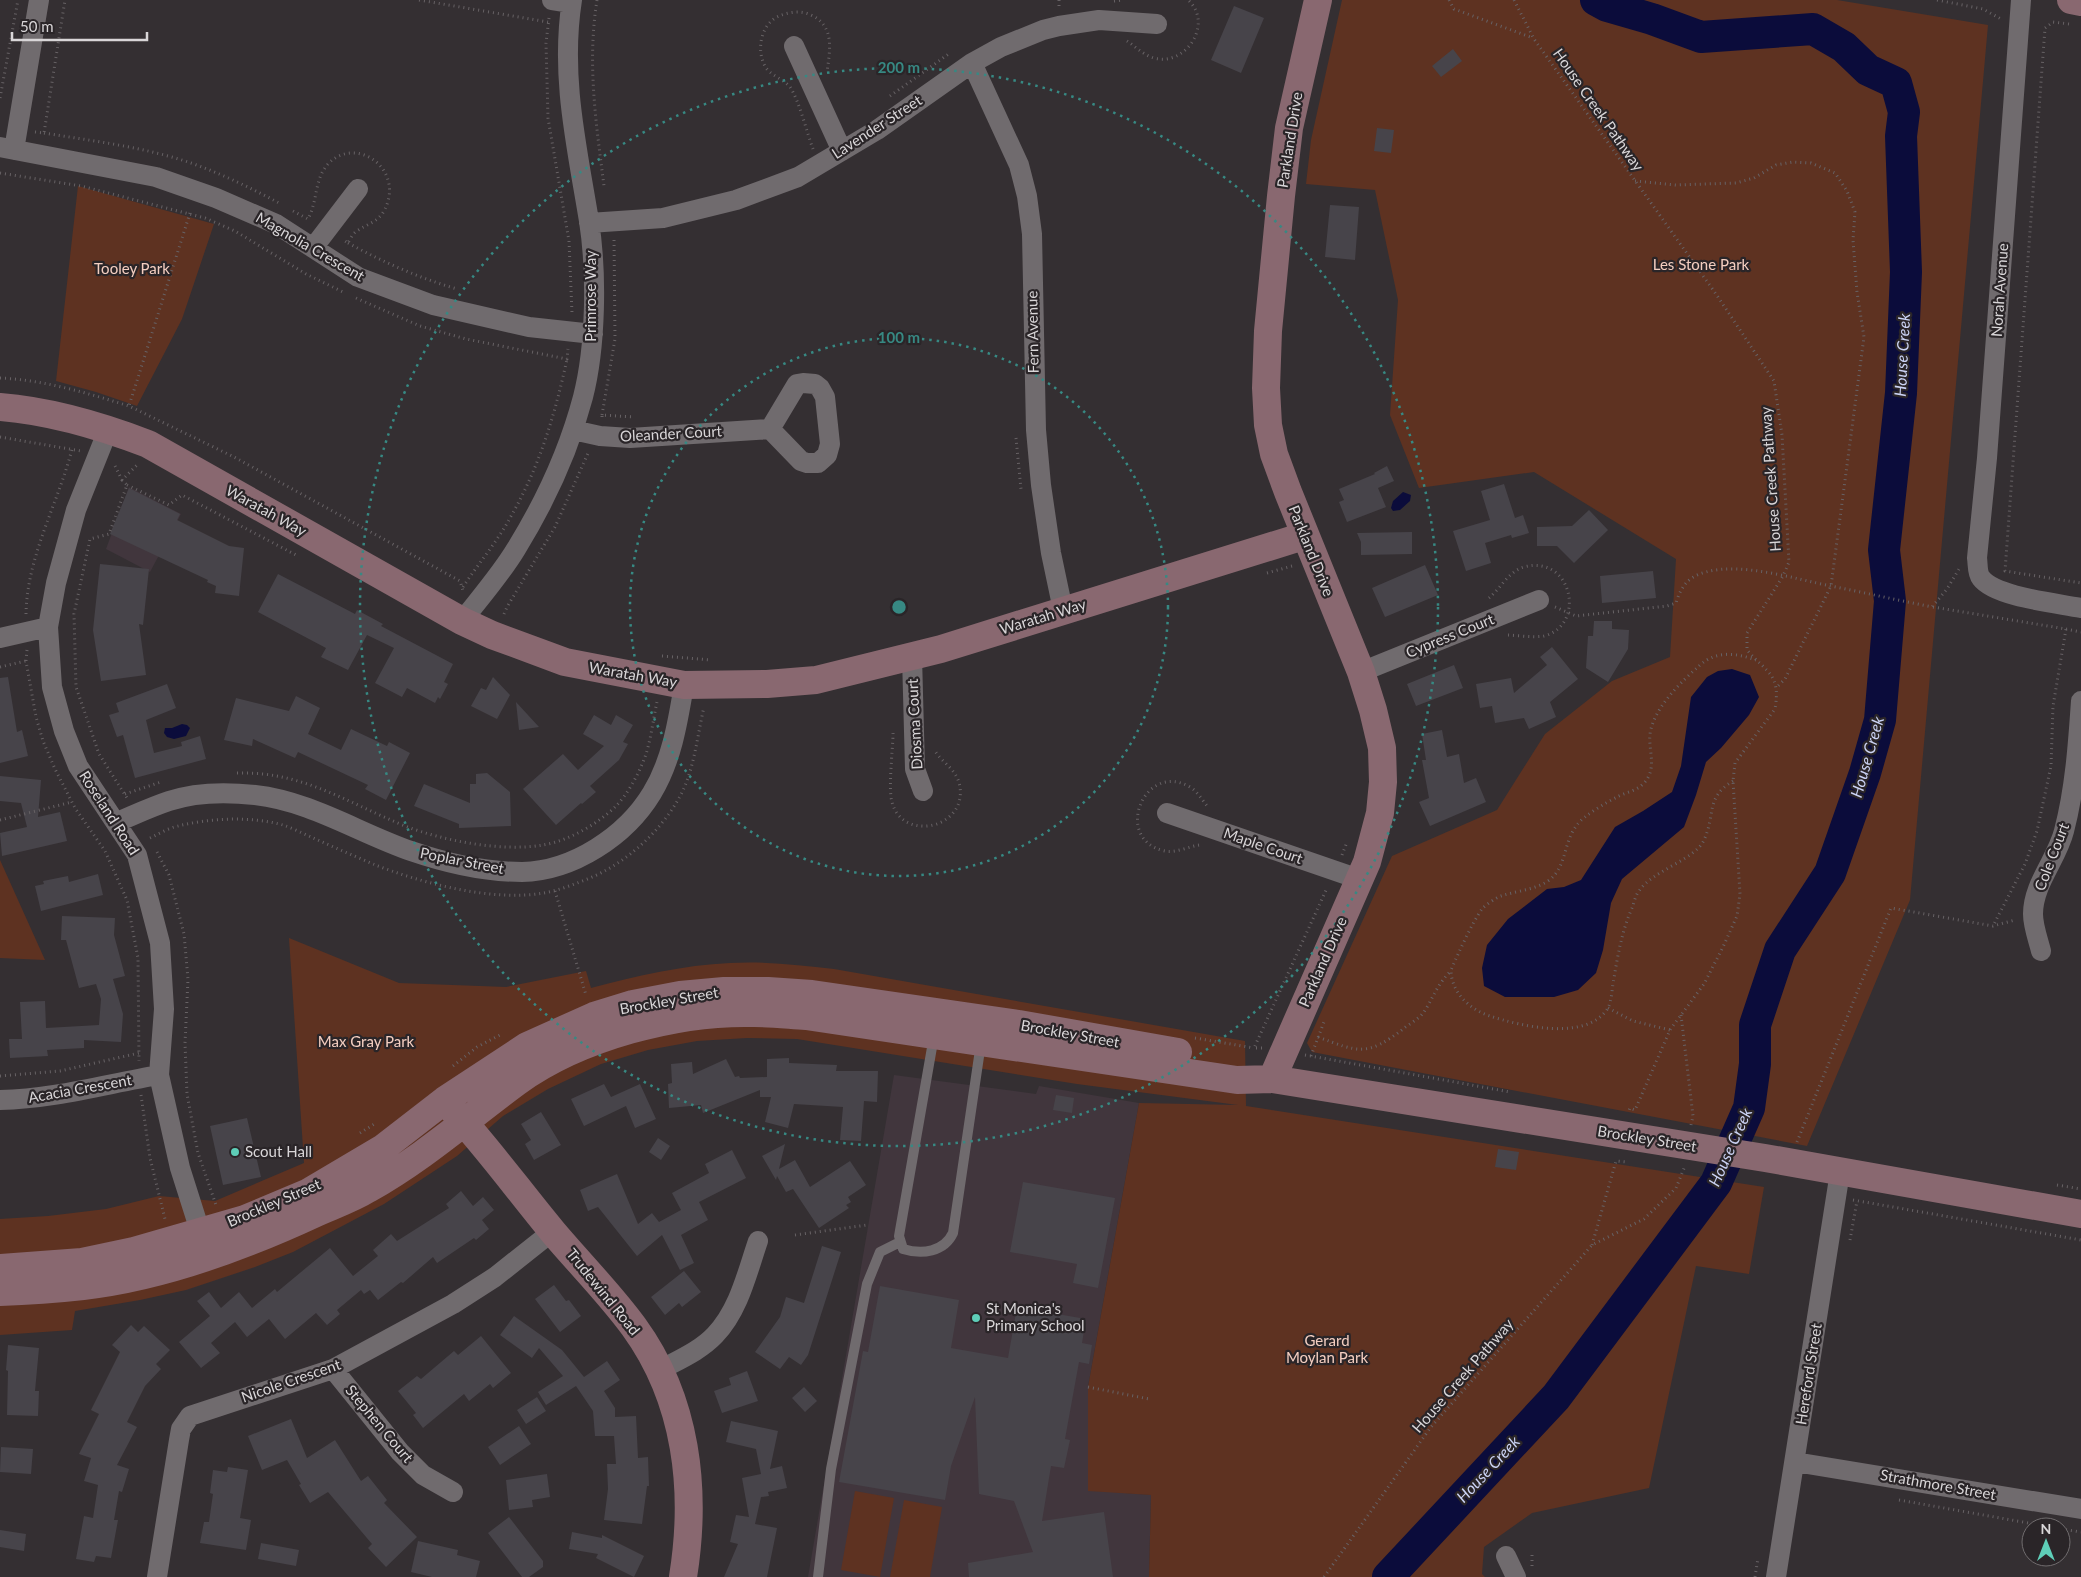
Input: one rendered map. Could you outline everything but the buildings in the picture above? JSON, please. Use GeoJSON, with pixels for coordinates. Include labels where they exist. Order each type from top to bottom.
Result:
{"type":"FeatureCollection","features":[{"type":"Feature","properties":{"kind":"main road","name":"Parkland Drive"},"geometry":{"type":"LineString","coordinates":[[1272,1079],[1367,862],[1380,813],[1383,782],[1382,748],[1361,672],[1304,536],[1274,454],[1268,425],[1266,388],[1268,331],[1289,128],[1318,0]]}},
{"type":"Feature","properties":{"kind":"main road","name":"Waratah Way"},"geometry":{"type":"LineString","coordinates":[[0,407],[40,412],[108,430],[148,444],[469,612],[492,636],[565,662],[682,695],[816,680],[941,649],[1304,536]]}},
{"type":"Feature","properties":{"kind":"main road","name":"Brockley Street"},"geometry":{"type":"LineString","coordinates":[[0,1268],[82,1262],[134,1251],[202,1233],[245,1219],[307,1193],[383,1148],[445,1100],[527,1046],[585,1002],[633,1004],[724,991],[812,994],[982,1030],[1237,1080],[1272,1079],[1765,1158],[1838,1184],[2081,1214]]}},
{"type":"Feature","properties":{"kind":"main road","name":"Brockley Street"},"geometry":{"type":"LineString","coordinates":[[0,1292],[84,1286],[155,1272],[202,1233],[266,1236],[368,1190],[447,1138],[518,1081],[544,1064],[574,1049],[640,1028],[670,1020],[752,1012],[806,1016],[934,1036],[982,1030]]}},
{"type":"Feature","properties":{"kind":"main road","name":"Trudewind Road"},"geometry":{"type":"LineString","coordinates":[[445,1100],[635,1328],[660,1370],[675,1404],[689,1479],[688,1546],[683,1577]]}},
{"type":"Feature","properties":{"kind":"street"},"geometry":{"type":"LineString","coordinates":[[7,149],[17,129],[39,0]]}},
{"type":"Feature","properties":{"kind":"street","name":"Norah Avenue"},"geometry":{"type":"LineString","coordinates":[[1979,571],[2021,0]]}},
{"type":"Feature","properties":{"kind":"street","name":"Primrose Way"},"geometry":{"type":"LineString","coordinates":[[469,612],[516,549],[551,484],[583,396],[593,334],[592,257],[589,223],[569,95],[565,1]]}},
{"type":"Feature","properties":{"kind":"street","name":"Lavender Street"},"geometry":{"type":"LineString","coordinates":[[589,223],[663,218],[736,200],[798,176],[878,130],[972,63],[1001,47],[1059,26],[1099,20],[1157,24]]}},
{"type":"Feature","properties":{"kind":"street"},"geometry":{"type":"LineString","coordinates":[[794,46],[842,151]]}},
{"type":"Feature","properties":{"kind":"street","name":"Fern Avenue"},"geometry":{"type":"LineString","coordinates":[[972,63],[1019,165],[1027,196],[1032,234],[1036,430],[1050,543],[1063,610]]}},
{"type":"Feature","properties":{"kind":"street","name":"Magnolia Crescent"},"geometry":{"type":"LineString","coordinates":[[7,149],[156,177],[216,198],[276,224],[358,277],[433,304],[529,327],[593,334]]}},
{"type":"Feature","properties":{"kind":"street"},"geometry":{"type":"LineString","coordinates":[[313,248],[358,189]]}},
{"type":"Feature","properties":{"kind":"street","name":"Oleander Court"},"geometry":{"type":"LineString","coordinates":[[572,430],[600,436],[630,438],[770,429]]}},
{"type":"Feature","properties":{"kind":"street","name":"Roseland Road"},"geometry":{"type":"LineString","coordinates":[[108,430],[76,510],[38,628],[64,731],[78,766],[117,822],[137,855],[160,943],[164,1009],[160,1075],[180,1168],[202,1233]]}},
{"type":"Feature","properties":{"kind":"street"},"geometry":{"type":"LineString","coordinates":[[1979,571],[1991,587],[2005,593],[2081,608]]}},
{"type":"Feature","properties":{"kind":"street","name":"Cypress Court"},"geometry":{"type":"LineString","coordinates":[[1361,672],[1539,600]]}},
{"type":"Feature","properties":{"kind":"street"},"geometry":{"type":"LineString","coordinates":[[0,638],[38,628]]}},
{"type":"Feature","properties":{"kind":"street","name":"Diosma Court"},"geometry":{"type":"LineString","coordinates":[[912,656],[915,769],[923,791]]}},
{"type":"Feature","properties":{"kind":"street","name":"Poplar Street"},"geometry":{"type":"LineString","coordinates":[[117,822],[170,800],[226,793],[255,795],[283,800],[410,850],[450,862],[490,870],[522,872],[548,868],[589,852],[631,821],[653,792],[666,764],[676,734],[682,695]]}},
{"type":"Feature","properties":{"kind":"street","name":"Cole Court"},"geometry":{"type":"LineString","coordinates":[[2041,951],[2033,915],[2039,886],[2064,834],[2073,790],[2081,701]]}},
{"type":"Feature","properties":{"kind":"street","name":"Maple Court"},"geometry":{"type":"LineString","coordinates":[[1167,812],[1359,879]]}},
{"type":"Feature","properties":{"kind":"street","name":"Acacia Crescent"},"geometry":{"type":"LineString","coordinates":[[0,1100],[23,1100],[160,1075]]}},
{"type":"Feature","properties":{"kind":"street","name":"Hereford Street"},"geometry":{"type":"LineString","coordinates":[[1776,1577],[1838,1184]]}},
{"type":"Feature","properties":{"kind":"street","name":"Nicole Crescent"},"geometry":{"type":"LineString","coordinates":[[157,1577],[177,1447],[181,1429],[187,1420],[194,1414],[205,1410],[333,1369],[453,1304],[495,1277],[553,1231]]}},
{"type":"Feature","properties":{"kind":"street"},"geometry":{"type":"LineString","coordinates":[[660,1370],[704,1345],[723,1326],[734,1309],[758,1241]]}},
{"type":"Feature","properties":{"kind":"street","name":"Stephen Court"},"geometry":{"type":"LineString","coordinates":[[333,1369],[400,1452],[423,1475],[454,1492]]}},
{"type":"Feature","properties":{"kind":"street","name":"Strathmore Street"},"geometry":{"type":"LineString","coordinates":[[1795,1462],[2081,1509]]}},
{"type":"Feature","properties":{"kind":"street"},"geometry":{"type":"LineString","coordinates":[[1506,1556],[1516,1577]]}},
{"type":"Feature","properties":{"kind":"lane"},"geometry":{"type":"LineString","coordinates":[[934,1036],[899,1236],[903,1249],[918,1253],[936,1249],[949,1242],[953,1233],[982,1030]]}},
{"type":"Feature","properties":{"kind":"lane"},"geometry":{"type":"LineString","coordinates":[[818,1577],[831,1469],[867,1284],[880,1252],[900,1242]]}},
{"type":"Feature","properties":{"kind":"path"},"geometry":{"type":"LineString","coordinates":[[0,98],[18,0]]}},
{"type":"Feature","properties":{"kind":"path"},"geometry":{"type":"LineString","coordinates":[[44,133],[65,0]]}},
{"type":"Feature","properties":{"kind":"path"},"geometry":{"type":"LineString","coordinates":[[419,0],[548,22],[546,78],[548,118],[569,240],[572,313]]}},
{"type":"Feature","properties":{"kind":"path"},"geometry":{"type":"LineString","coordinates":[[597,0],[592,37],[593,96],[610,221],[614,237],[615,339],[602,414]]}},
{"type":"Feature","properties":{"kind":"path"},"geometry":{"type":"LineString","coordinates":[[1122,39],[1154,58],[1163,59],[1178,56],[1196,38],[1199,25],[1196,11],[1188,0]]}},
{"type":"Feature","properties":{"kind":"path"},"geometry":{"type":"LineString","coordinates":[[1449,0],[1454,8],[1534,39]]}},
{"type":"Feature","properties":{"kind":"path"},"geometry":{"type":"LineString","coordinates":[[1937,0],[1983,9],[2008,24],[2045,28],[2075,9]]}},
{"type":"Feature","properties":{"kind":"path","name":"House Creek Pathway"},"geometry":{"type":"LineString","coordinates":[[1513,1],[1534,39],[1541,46],[1634,181],[1716,294],[1774,381],[1782,435],[1789,562],[1784,576],[1747,632],[1747,650],[1770,671],[1777,687]]}},
{"type":"Feature","properties":{"kind":"path"},"geometry":{"type":"LineString","coordinates":[[2045,28],[2005,571],[2081,584]]}},
{"type":"Feature","properties":{"kind":"path"},"geometry":{"type":"LineString","coordinates":[[17,129],[113,144],[190,163],[251,188],[283,205]]}},
{"type":"Feature","properties":{"kind":"path"},"geometry":{"type":"LineString","coordinates":[[804,153],[813,149]]}},
{"type":"Feature","properties":{"kind":"path"},"geometry":{"type":"LineString","coordinates":[[292,210],[308,219],[328,229],[348,243],[355,232],[376,221],[384,211],[391,190],[386,172],[373,159],[356,153],[344,154],[330,161],[321,172],[314,207],[308,219]]}},
{"type":"Feature","properties":{"kind":"path"},"geometry":{"type":"LineString","coordinates":[[1627,1116],[1630,1108],[1635,1110],[1670,1030],[1704,984],[1737,916],[1740,894],[1734,781],[1735,763],[1775,709],[1777,687],[1785,679],[1831,586],[1864,336],[1856,283],[1853,240],[1854,212],[1847,192],[1835,173],[1811,163],[1793,162],[1776,166],[1754,178],[1736,183],[1676,185],[1634,181]]}},
{"type":"Feature","properties":{"kind":"path"},"geometry":{"type":"LineString","coordinates":[[129,406],[190,213]]}},
{"type":"Feature","properties":{"kind":"path"},"geometry":{"type":"LineString","coordinates":[[462,588],[510,519],[532,475],[545,442],[567,359]]}},
{"type":"Feature","properties":{"kind":"path"},"geometry":{"type":"LineString","coordinates":[[0,378],[43,383],[77,390],[129,406],[234,457],[460,581],[469,612],[513,618]]}},
{"type":"Feature","properties":{"kind":"path"},"geometry":{"type":"LineString","coordinates":[[1016,428],[1017,464],[1021,493]]}},
{"type":"Feature","properties":{"kind":"path"},"geometry":{"type":"LineString","coordinates":[[72,449],[66,474],[53,504],[33,563],[26,609],[38,628],[26,661],[36,717],[43,741],[72,802],[105,851],[127,900],[138,958],[139,1078],[142,1111],[150,1158],[165,1220]]}},
{"type":"Feature","properties":{"kind":"path"},"geometry":{"type":"LineString","coordinates":[[122,480],[169,505],[182,495],[303,559]]}},
{"type":"Feature","properties":{"kind":"path"},"geometry":{"type":"LineString","coordinates":[[127,484],[108,534],[90,539],[74,614],[76,687],[99,754],[137,814],[169,875],[184,934],[188,979],[185,1043],[187,1094],[198,1153],[215,1205],[202,1233],[165,1220],[156,1223]]}},
{"type":"Feature","properties":{"kind":"path"},"geometry":{"type":"LineString","coordinates":[[1264,574],[1292,566]]}},
{"type":"Feature","properties":{"kind":"path"},"geometry":{"type":"LineString","coordinates":[[1487,600],[1523,567],[1542,566],[1555,572],[1562,578],[1570,594],[1567,612],[1562,624],[1550,633],[1536,637],[1498,636]]}},
{"type":"Feature","properties":{"kind":"path"},"geometry":{"type":"LineString","coordinates":[[1932,607],[1947,590],[1961,566],[1979,571]]}},
{"type":"Feature","properties":{"kind":"path"},"geometry":{"type":"LineString","coordinates":[[1539,600],[1576,616],[1667,606],[1676,603],[1684,585],[1693,577],[1707,571],[1753,570],[1932,607],[2081,632]]}},
{"type":"Feature","properties":{"kind":"path"},"geometry":{"type":"LineString","coordinates":[[1993,926],[2025,864],[2037,831],[2050,766],[2053,706],[2066,629]]}},
{"type":"Feature","properties":{"kind":"path"},"geometry":{"type":"LineString","coordinates":[[1318,1037],[1356,1050],[1370,1049],[1386,1042],[1422,1014],[1440,981],[1451,970],[1483,908],[1499,897],[1548,881],[1560,867],[1570,837],[1577,824],[1618,797],[1644,784],[1650,776],[1653,764],[1650,747],[1651,730],[1657,714],[1700,664],[1722,654],[1737,654],[1756,660]]}},
{"type":"Feature","properties":{"kind":"path"},"geometry":{"type":"LineString","coordinates":[[658,656],[716,661]]}},
{"type":"Feature","properties":{"kind":"path"},"geometry":{"type":"LineString","coordinates":[[0,667],[26,661]]}},
{"type":"Feature","properties":{"kind":"path"},"geometry":{"type":"LineString","coordinates":[[150,838],[176,826],[249,819],[284,825],[375,864],[425,881],[491,893],[531,894],[555,891],[599,874],[619,863],[651,835],[680,797],[690,767],[704,706],[682,695],[657,701],[648,699]]}},
{"type":"Feature","properties":{"kind":"path"},"geometry":{"type":"LineString","coordinates":[[235,773],[267,774],[312,784],[407,827],[450,839],[509,847],[545,845],[577,832],[599,819],[616,805],[636,776],[645,758],[657,701]]}},
{"type":"Feature","properties":{"kind":"path"},"geometry":{"type":"LineString","coordinates":[[894,732],[892,804],[903,819],[912,825],[921,826],[943,823],[950,818],[958,805],[960,788],[956,775],[946,761],[936,754],[930,741]]}},
{"type":"Feature","properties":{"kind":"path"},"geometry":{"type":"LineString","coordinates":[[125,794],[166,781]]}},
{"type":"Feature","properties":{"kind":"path"},"geometry":{"type":"LineString","coordinates":[[1451,970],[1451,979],[1459,995],[1480,1013],[1507,1022],[1559,1029],[1584,1025],[1594,1020],[1608,1008],[1620,941],[1638,891],[1659,872],[1684,858],[1704,841],[1716,797],[1723,788],[1734,781]]}},
{"type":"Feature","properties":{"kind":"path"},"geometry":{"type":"LineString","coordinates":[[0,820],[72,802]]}},
{"type":"Feature","properties":{"kind":"path"},"geometry":{"type":"LineString","coordinates":[[548,868],[585,1002]]}},
{"type":"Feature","properties":{"kind":"path"},"geometry":{"type":"LineString","coordinates":[[1796,1145],[1891,908],[1993,926],[2033,915]]}},
{"type":"Feature","properties":{"kind":"path"},"geometry":{"type":"LineString","coordinates":[[1608,1008],[1633,1021],[1670,1030]]}},
{"type":"Feature","properties":{"kind":"path"},"geometry":{"type":"LineString","coordinates":[[1311,1056],[1324,1020]]}},
{"type":"Feature","properties":{"kind":"path"},"geometry":{"type":"LineString","coordinates":[[445,1071],[477,1047],[502,1034]]}},
{"type":"Feature","properties":{"kind":"path"},"geometry":{"type":"LineString","coordinates":[[0,1076],[60,1071],[139,1053]]}},
{"type":"Feature","properties":{"kind":"path"},"geometry":{"type":"LineString","coordinates":[[357,1135],[382,1119]]}},
{"type":"Feature","properties":{"kind":"path","name":"House Creek Pathway"},"geometry":{"type":"LineString","coordinates":[[1324,1577],[1430,1427],[1592,1246],[1616,1161],[1627,1162]]}},
{"type":"Feature","properties":{"kind":"path"},"geometry":{"type":"LineString","coordinates":[[1838,1184],[2081,1240]]}},
{"type":"Feature","properties":{"kind":"path"},"geometry":{"type":"LineString","coordinates":[[215,1205],[221,1204]]}},
{"type":"Feature","properties":{"kind":"path"},"geometry":{"type":"LineString","coordinates":[[795,1235],[867,1224]]}},
{"type":"Feature","properties":{"kind":"path"},"geometry":{"type":"LineString","coordinates":[[1088,1387],[1149,1399]]}},
{"type":"Feature","properties":{"kind":"path"},"geometry":{"type":"LineString","coordinates":[[1896,1500],[2021,1522]]}},
{"type":"Feature","properties":{"kind":"shaded area"},"geometry":{"type":"Polygon","coordinates":[[[129,487],[181,514],[150,572],[106,549],[129,487]]]}},
{"type":"Feature","properties":{"kind":"shaded area"},"geometry":{"type":"Polygon","coordinates":[[[1403,492],[1411,495],[1410,501],[1400,510],[1393,511],[1391,508],[1393,501],[1403,492]]]}},
{"type":"Feature","properties":{"kind":"shaded area"},"geometry":{"type":"Polygon","coordinates":[[[1732,669],[1750,675],[1759,697],[1749,715],[1721,748],[1706,762],[1684,827],[1622,879],[1611,903],[1603,950],[1596,973],[1578,990],[1554,997],[1505,997],[1484,986],[1482,968],[1487,945],[1508,919],[1547,889],[1564,887],[1581,880],[1615,827],[1672,792],[1681,766],[1691,697],[1707,677],[1718,671],[1732,669]]]}},
{"type":"Feature","properties":{"kind":"shaded area"},"geometry":{"type":"Polygon","coordinates":[[[182,724],[190,728],[186,736],[174,739],[167,737],[164,733],[165,728],[172,728],[182,724]]]}},
{"type":"Feature","properties":{"kind":"shaded area","name":"St Monica's Primary School"},"geometry":{"type":"Polygon","coordinates":[[[894,1075],[1036,1094],[1039,1086],[1139,1103],[1088,1387],[1088,1490],[1151,1495],[1149,1577],[808,1577],[894,1075]]]}},
{"type":"Feature","properties":{"kind":"green space","name":"Les Stone Park"},"geometry":{"type":"Polygon","coordinates":[[[1342,0],[1837,0],[1988,25],[1910,900],[1807,1146],[1312,1052],[1307,1043],[1392,856],[1497,810],[1545,734],[1612,681],[1670,657],[1676,559],[1534,472],[1419,488],[1390,415],[1398,300],[1375,190],[1306,184],[1311,140],[1342,0]]]}},
{"type":"Feature","properties":{"kind":"green space","name":"Tooley Park"},"geometry":{"type":"Polygon","coordinates":[[[78,186],[214,224],[182,319],[137,406],[56,381],[78,186]]]}},
{"type":"Feature","properties":{"kind":"green space"},"geometry":{"type":"Polygon","coordinates":[[[0,860],[45,960],[0,958],[0,860]]]}},
{"type":"Feature","properties":{"kind":"green space","name":"Gerard Moylan Park"},"geometry":{"type":"Polygon","coordinates":[[[289,938],[399,983],[506,987],[586,971],[591,988],[643,975],[695,966],[743,963],[782,964],[834,969],[1245,1041],[1246,1106],[1764,1187],[1749,1274],[1696,1266],[1649,1488],[1532,1513],[1484,1547],[1482,1574],[1485,1577],[1149,1577],[1151,1495],[1088,1491],[1088,1387],[1139,1103],[1238,1105],[1077,1084],[797,1039],[747,1038],[697,1041],[648,1050],[601,1064],[548,1089],[503,1116],[457,1156],[384,1204],[293,1252],[186,1290],[75,1311],[72,1330],[0,1335],[0,1219],[48,1216],[106,1209],[159,1196],[215,1201],[304,1163],[289,938]]]}},
{"type":"Feature","properties":{"kind":"green space"},"geometry":{"type":"Polygon","coordinates":[[[855,1491],[894,1498],[880,1577],[841,1570],[855,1491]]]}},
{"type":"Feature","properties":{"kind":"green space"},"geometry":{"type":"Polygon","coordinates":[[[904,1500],[942,1507],[930,1577],[890,1577],[904,1500]]]}},
{"type":"Feature","properties":{"kind":"waterway","name":"House Creek"},"geometry":{"type":"LineString","coordinates":[[1388,1577],[1556,1397],[1716,1183],[1749,1108],[1755,1064],[1755,1025],[1780,950],[1830,873],[1865,773],[1880,720],[1890,601],[1884,550],[1901,393],[1906,272],[1901,136],[1904,112],[1896,83],[1868,70],[1844,47],[1813,29],[1701,37],[1652,19],[1607,6],[1596,0]]}},
{"type":"Feature","properties":{"kind":"place","name":"Scout Hall"},"geometry":{"type":"Point","coordinates":[235,1152]}},
{"type":"Feature","properties":{"kind":"place","name":"St Monica's Primary School"},"geometry":{"type":"Point","coordinates":[976,1318]}},
{"type":"Feature","properties":{"kind":"park label","name":"Max Gray Park"},"geometry":{"type":"Point","coordinates":[366,1042]}}]}
